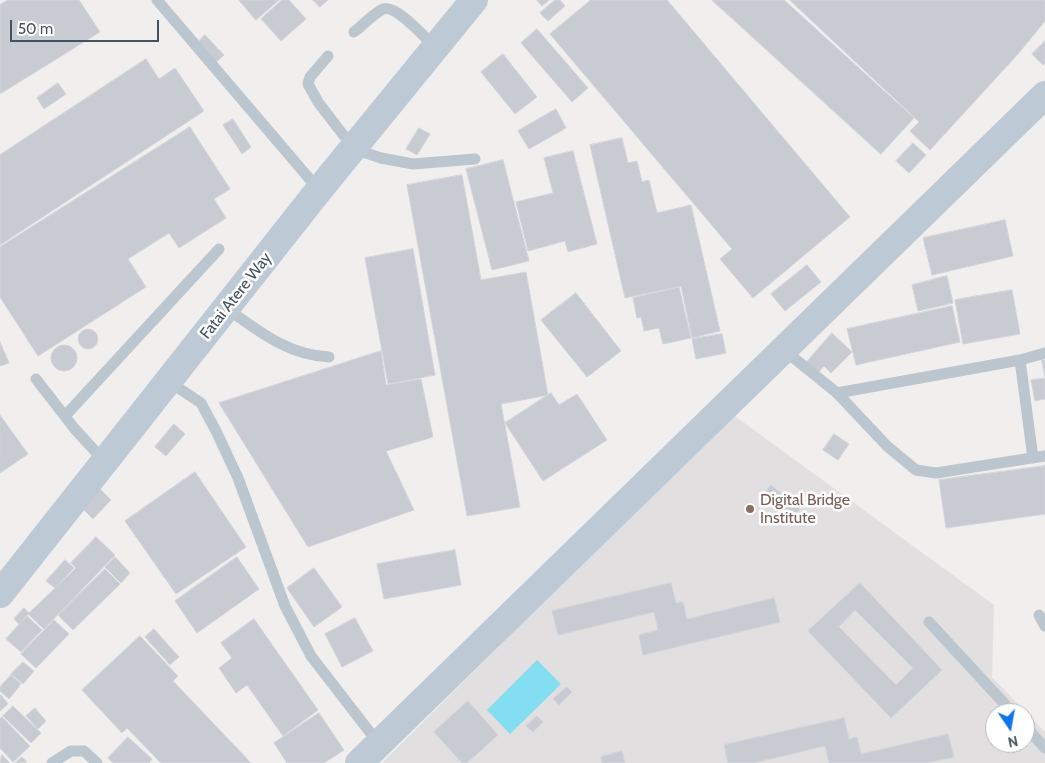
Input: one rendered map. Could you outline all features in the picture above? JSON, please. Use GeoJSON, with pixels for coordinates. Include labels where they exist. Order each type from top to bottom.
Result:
{"type":"FeatureCollection","features":[{"type":"Feature","properties":{"kind":"street","name":"Fatai Atere Way"},"geometry":{"type":"LineString","coordinates":[[0,594],[319,190],[473,0]]}},
{"type":"Feature","properties":{"kind":"street"},"geometry":{"type":"LineString","coordinates":[[358,763],[1045,94]]}},
{"type":"Feature","properties":{"kind":"lane"},"geometry":{"type":"LineString","coordinates":[[157,0],[319,190]]}},
{"type":"Feature","properties":{"kind":"lane"},"geometry":{"type":"LineString","coordinates":[[354,32],[382,10],[388,8],[398,12],[435,47]]}},
{"type":"Feature","properties":{"kind":"lane"},"geometry":{"type":"LineString","coordinates":[[328,56],[310,77],[308,84],[318,102],[354,149],[381,158],[413,164],[475,159]]}},
{"type":"Feature","properties":{"kind":"lane"},"geometry":{"type":"LineString","coordinates":[[65,416],[219,249]]}},
{"type":"Feature","properties":{"kind":"lane"},"geometry":{"type":"LineString","coordinates":[[226,308],[263,334],[290,349],[308,356],[329,357]]}},
{"type":"Feature","properties":{"kind":"lane"},"geometry":{"type":"LineString","coordinates":[[784,350],[837,393],[887,446],[916,470],[936,473],[1045,456]]}},
{"type":"Feature","properties":{"kind":"lane"},"geometry":{"type":"LineString","coordinates":[[837,393],[1020,360],[1045,353]]}},
{"type":"Feature","properties":{"kind":"lane"},"geometry":{"type":"LineString","coordinates":[[1020,360],[1033,458]]}},
{"type":"Feature","properties":{"kind":"lane"},"geometry":{"type":"LineString","coordinates":[[36,379],[104,462]]}},
{"type":"Feature","properties":{"kind":"lane"},"geometry":{"type":"LineString","coordinates":[[168,381],[201,403],[238,478],[285,606],[294,625],[311,656],[379,744]]}},
{"type":"Feature","properties":{"kind":"lane"},"geometry":{"type":"LineString","coordinates":[[1038,615],[1045,626]]}},
{"type":"Feature","properties":{"kind":"lane"},"geometry":{"type":"LineString","coordinates":[[929,622],[1004,703]]}},
{"type":"Feature","properties":{"kind":"lane"},"geometry":{"type":"LineString","coordinates":[[1035,737],[1045,748]]}},
{"type":"Feature","properties":{"kind":"lane"},"geometry":{"type":"LineString","coordinates":[[52,763],[71,751],[84,751],[98,763]]}},
{"type":"Feature","properties":{"kind":"shaded area","name":"Digital Bridge Institute"},"geometry":{"type":"Polygon","coordinates":[[[732,414],[994,605],[992,677],[1017,703],[985,703],[985,753],[1035,753],[1035,722],[1045,732],[1045,763],[382,763],[732,414]]]}},
{"type":"Feature","properties":{"kind":"water"},"geometry":{"type":"Polygon","coordinates":[[[537,660],[561,684],[510,734],[487,710],[537,660]]]}},
{"type":"Feature","properties":{"kind":"building"},"geometry":{"type":"Polygon","coordinates":[[[8,0],[79,0],[100,32],[0,94],[0,5],[8,0]]]}},
{"type":"Feature","properties":{"kind":"building"},"geometry":{"type":"Polygon","coordinates":[[[239,0],[279,0],[256,20],[239,0]]]}},
{"type":"Feature","properties":{"kind":"building"},"geometry":{"type":"Polygon","coordinates":[[[282,0],[289,0],[306,19],[281,41],[261,19],[282,0]]]}},
{"type":"Feature","properties":{"kind":"building"},"geometry":{"type":"Polygon","coordinates":[[[313,0],[328,0],[320,7],[313,0]]]}},
{"type":"Feature","properties":{"kind":"building"},"geometry":{"type":"Polygon","coordinates":[[[537,0],[549,0],[542,6],[537,0]]]}},
{"type":"Feature","properties":{"kind":"building"},"geometry":{"type":"Polygon","coordinates":[[[555,0],[560,0],[565,6],[548,21],[540,13],[555,0]]]}},
{"type":"Feature","properties":{"kind":"building"},"geometry":{"type":"Polygon","coordinates":[[[591,0],[667,0],[850,217],[753,298],[720,259],[732,249],[550,34],[591,0]]]}},
{"type":"Feature","properties":{"kind":"building"},"geometry":{"type":"Polygon","coordinates":[[[712,0],[784,0],[914,118],[881,154],[712,0]]]}},
{"type":"Feature","properties":{"kind":"building"},"geometry":{"type":"Polygon","coordinates":[[[790,0],[1045,0],[1045,21],[1018,54],[930,150],[910,131],[919,122],[790,0]]]}},
{"type":"Feature","properties":{"kind":"building"},"geometry":{"type":"Polygon","coordinates":[[[537,29],[588,88],[572,102],[521,43],[537,29]]]}},
{"type":"Feature","properties":{"kind":"building"},"geometry":{"type":"Polygon","coordinates":[[[205,35],[224,55],[216,62],[198,42],[205,35]]]}},
{"type":"Feature","properties":{"kind":"building"},"geometry":{"type":"Polygon","coordinates":[[[1045,41],[1045,63],[1043,65],[1032,54],[1045,41]]]}},
{"type":"Feature","properties":{"kind":"building"},"geometry":{"type":"Polygon","coordinates":[[[503,54],[537,97],[515,114],[481,72],[503,54]]]}},
{"type":"Feature","properties":{"kind":"building"},"geometry":{"type":"Polygon","coordinates":[[[146,59],[159,79],[175,68],[204,111],[0,245],[0,155],[146,59]]]}},
{"type":"Feature","properties":{"kind":"building"},"geometry":{"type":"Polygon","coordinates":[[[58,83],[66,94],[44,109],[37,98],[58,83]]]}},
{"type":"Feature","properties":{"kind":"building"},"geometry":{"type":"Polygon","coordinates":[[[556,109],[566,128],[529,149],[518,131],[556,109]]]}},
{"type":"Feature","properties":{"kind":"building"},"geometry":{"type":"Polygon","coordinates":[[[233,119],[251,147],[242,154],[223,125],[233,119]]]}},
{"type":"Feature","properties":{"kind":"building"},"geometry":{"type":"Polygon","coordinates":[[[190,127],[230,189],[214,199],[226,218],[179,248],[169,233],[128,259],[146,287],[38,356],[0,297],[0,247],[190,127]]]}},
{"type":"Feature","properties":{"kind":"building"},"geometry":{"type":"Polygon","coordinates":[[[419,128],[430,134],[417,155],[406,149],[419,128]]]}},
{"type":"Feature","properties":{"kind":"building"},"geometry":{"type":"Polygon","coordinates":[[[622,138],[628,163],[637,161],[642,182],[649,180],[657,213],[691,205],[720,331],[692,338],[681,286],[625,298],[590,145],[622,138]]]}},
{"type":"Feature","properties":{"kind":"building"},"geometry":{"type":"Polygon","coordinates":[[[913,143],[926,155],[909,173],[896,161],[913,143]]]}},
{"type":"Feature","properties":{"kind":"building"},"geometry":{"type":"Polygon","coordinates":[[[573,151],[597,244],[568,252],[565,241],[528,251],[516,202],[553,193],[544,158],[573,151]]]}},
{"type":"Feature","properties":{"kind":"building"},"geometry":{"type":"Polygon","coordinates":[[[503,160],[529,261],[492,270],[466,169],[503,160]]]}},
{"type":"Feature","properties":{"kind":"building"},"geometry":{"type":"Polygon","coordinates":[[[462,175],[481,280],[526,272],[548,395],[501,404],[520,507],[467,516],[407,185],[462,175]]]}},
{"type":"Feature","properties":{"kind":"building"},"geometry":{"type":"Polygon","coordinates":[[[1005,220],[1013,256],[932,275],[923,238],[1005,220]]]}},
{"type":"Feature","properties":{"kind":"building"},"geometry":{"type":"Polygon","coordinates":[[[413,249],[435,375],[388,384],[365,258],[413,249]]]}},
{"type":"Feature","properties":{"kind":"building"},"geometry":{"type":"Polygon","coordinates":[[[807,265],[821,282],[785,311],[771,294],[807,265]]]}},
{"type":"Feature","properties":{"kind":"building"},"geometry":{"type":"Polygon","coordinates":[[[947,276],[953,303],[918,311],[912,285],[947,276]]]}},
{"type":"Feature","properties":{"kind":"building"},"geometry":{"type":"Polygon","coordinates":[[[679,287],[691,338],[663,344],[659,328],[644,331],[641,317],[637,318],[633,298],[679,287]]]}},
{"type":"Feature","properties":{"kind":"building"},"geometry":{"type":"Polygon","coordinates":[[[1012,290],[1020,334],[963,344],[955,300],[1012,290]]]}},
{"type":"Feature","properties":{"kind":"building"},"geometry":{"type":"Polygon","coordinates":[[[576,293],[621,351],[587,377],[541,320],[576,293]]]}},
{"type":"Feature","properties":{"kind":"building"},"geometry":{"type":"Polygon","coordinates":[[[952,306],[960,342],[856,365],[847,329],[952,306]]]}},
{"type":"Feature","properties":{"kind":"building"},"geometry":{"type":"Polygon","coordinates":[[[88,329],[95,332],[98,339],[95,346],[88,349],[81,346],[78,339],[81,332],[88,329]]]}},
{"type":"Feature","properties":{"kind":"building"},"geometry":{"type":"Polygon","coordinates":[[[832,333],[852,352],[831,373],[824,366],[817,374],[805,364],[832,333]]]}},
{"type":"Feature","properties":{"kind":"building"},"geometry":{"type":"Polygon","coordinates":[[[722,334],[726,353],[696,359],[692,339],[722,334]]]}},
{"type":"Feature","properties":{"kind":"building"},"geometry":{"type":"Polygon","coordinates":[[[0,342],[9,363],[0,366],[0,342]]]}},
{"type":"Feature","properties":{"kind":"building"},"geometry":{"type":"Polygon","coordinates":[[[64,345],[73,349],[77,358],[73,367],[64,371],[55,367],[51,358],[55,349],[64,345]]]}},
{"type":"Feature","properties":{"kind":"building"},"geometry":{"type":"Polygon","coordinates":[[[381,351],[386,385],[421,379],[433,437],[386,451],[414,510],[308,547],[219,403],[381,351]]]}},
{"type":"Feature","properties":{"kind":"building"},"geometry":{"type":"Polygon","coordinates":[[[1042,360],[1045,360],[1045,378],[1042,360]]]}},
{"type":"Feature","properties":{"kind":"building"},"geometry":{"type":"Polygon","coordinates":[[[1045,378],[1045,399],[1035,401],[1031,380],[1045,378]]]}},
{"type":"Feature","properties":{"kind":"building"},"geometry":{"type":"Polygon","coordinates":[[[551,393],[559,405],[577,394],[607,440],[543,481],[505,423],[551,393]]]}},
{"type":"Feature","properties":{"kind":"building"},"geometry":{"type":"Polygon","coordinates":[[[0,415],[28,454],[0,473],[0,415]]]}},
{"type":"Feature","properties":{"kind":"building"},"geometry":{"type":"Polygon","coordinates":[[[174,424],[185,434],[166,456],[155,447],[174,424]]]}},
{"type":"Feature","properties":{"kind":"building"},"geometry":{"type":"Polygon","coordinates":[[[834,434],[849,444],[838,460],[823,450],[834,434]]]}},
{"type":"Feature","properties":{"kind":"building"},"geometry":{"type":"Polygon","coordinates":[[[1045,466],[1045,514],[946,528],[939,480],[1045,466]]]}},
{"type":"Feature","properties":{"kind":"building"},"geometry":{"type":"Polygon","coordinates":[[[195,472],[246,547],[176,594],[125,521],[195,472]]]}},
{"type":"Feature","properties":{"kind":"building"},"geometry":{"type":"Polygon","coordinates":[[[771,485],[800,509],[793,518],[764,495],[771,485]]]}},
{"type":"Feature","properties":{"kind":"building"},"geometry":{"type":"Polygon","coordinates":[[[99,488],[111,500],[93,519],[81,507],[99,488]]]}},
{"type":"Feature","properties":{"kind":"building"},"geometry":{"type":"Polygon","coordinates":[[[96,537],[115,555],[44,629],[28,614],[76,568],[71,563],[96,537]]]}},
{"type":"Feature","properties":{"kind":"building"},"geometry":{"type":"Polygon","coordinates":[[[455,550],[461,585],[384,599],[377,564],[455,550]]]}},
{"type":"Feature","properties":{"kind":"building"},"geometry":{"type":"Polygon","coordinates":[[[115,557],[130,573],[121,583],[105,567],[115,557]]]}},
{"type":"Feature","properties":{"kind":"building"},"geometry":{"type":"Polygon","coordinates":[[[237,557],[259,589],[197,633],[175,601],[237,557]]]}},
{"type":"Feature","properties":{"kind":"building"},"geometry":{"type":"Polygon","coordinates":[[[65,560],[74,568],[55,588],[46,581],[65,560]]]}},
{"type":"Feature","properties":{"kind":"building"},"geometry":{"type":"Polygon","coordinates":[[[314,568],[342,607],[314,627],[287,588],[314,568]]]}},
{"type":"Feature","properties":{"kind":"building"},"geometry":{"type":"Polygon","coordinates":[[[105,569],[120,584],[73,630],[58,615],[105,569]]]}},
{"type":"Feature","properties":{"kind":"building"},"geometry":{"type":"Polygon","coordinates":[[[671,583],[676,603],[683,602],[687,619],[774,598],[780,622],[643,655],[639,635],[658,630],[654,612],[558,635],[552,611],[671,583]]]}},
{"type":"Feature","properties":{"kind":"building"},"geometry":{"type":"Polygon","coordinates":[[[860,583],[942,670],[891,718],[808,631],[860,583]],[[855,610],[839,627],[896,685],[913,668],[855,610]]]}},
{"type":"Feature","properties":{"kind":"building"},"geometry":{"type":"Polygon","coordinates":[[[24,608],[29,613],[19,624],[14,619],[24,608]]]}},
{"type":"Feature","properties":{"kind":"building"},"geometry":{"type":"Polygon","coordinates":[[[27,616],[42,630],[21,652],[6,639],[27,616]]]}},
{"type":"Feature","properties":{"kind":"building"},"geometry":{"type":"Polygon","coordinates":[[[355,618],[373,651],[342,667],[325,634],[355,618]]]}},
{"type":"Feature","properties":{"kind":"building"},"geometry":{"type":"Polygon","coordinates":[[[254,619],[318,710],[283,736],[247,685],[236,693],[219,668],[232,658],[221,643],[254,619]]]}},
{"type":"Feature","properties":{"kind":"building"},"geometry":{"type":"Polygon","coordinates":[[[54,620],[69,634],[36,668],[21,654],[54,620]]]}},
{"type":"Feature","properties":{"kind":"building"},"geometry":{"type":"Polygon","coordinates":[[[154,629],[179,657],[170,665],[145,637],[154,629]]]}},
{"type":"Feature","properties":{"kind":"building"},"geometry":{"type":"Polygon","coordinates":[[[140,636],[178,676],[173,681],[251,763],[161,763],[127,728],[122,733],[82,690],[140,636]]]}},
{"type":"Feature","properties":{"kind":"building"},"geometry":{"type":"Polygon","coordinates":[[[23,662],[34,671],[23,684],[11,674],[23,662]]]}},
{"type":"Feature","properties":{"kind":"building"},"geometry":{"type":"Polygon","coordinates":[[[11,675],[21,684],[9,699],[0,691],[0,687],[11,675]]]}},
{"type":"Feature","properties":{"kind":"building"},"geometry":{"type":"Polygon","coordinates":[[[567,687],[572,692],[559,705],[553,699],[567,687]]]}},
{"type":"Feature","properties":{"kind":"building"},"geometry":{"type":"Polygon","coordinates":[[[0,696],[8,704],[0,711],[0,696]]]}},
{"type":"Feature","properties":{"kind":"building"},"geometry":{"type":"Polygon","coordinates":[[[468,701],[498,735],[467,763],[462,763],[434,732],[468,701]]]}},
{"type":"Feature","properties":{"kind":"building"},"geometry":{"type":"Polygon","coordinates":[[[13,706],[41,733],[31,743],[3,716],[13,706]]]}},
{"type":"Feature","properties":{"kind":"building"},"geometry":{"type":"Polygon","coordinates":[[[35,708],[46,721],[38,729],[26,716],[35,708]]]}},
{"type":"Feature","properties":{"kind":"building"},"geometry":{"type":"Polygon","coordinates":[[[319,713],[344,750],[324,763],[287,763],[274,743],[319,713]]]}},
{"type":"Feature","properties":{"kind":"building"},"geometry":{"type":"Polygon","coordinates":[[[537,716],[543,722],[533,732],[526,726],[537,716]]]}},
{"type":"Feature","properties":{"kind":"building"},"geometry":{"type":"Polygon","coordinates":[[[2,717],[30,746],[13,762],[0,748],[0,719],[2,717]]]}},
{"type":"Feature","properties":{"kind":"building"},"geometry":{"type":"Polygon","coordinates":[[[844,718],[849,739],[857,737],[861,754],[948,734],[954,757],[927,763],[829,763],[825,746],[753,763],[728,763],[724,745],[844,718]]]}},
{"type":"Feature","properties":{"kind":"building"},"geometry":{"type":"Polygon","coordinates":[[[128,737],[152,759],[149,763],[113,763],[108,758],[128,737]]]}},
{"type":"Feature","properties":{"kind":"building"},"geometry":{"type":"Polygon","coordinates":[[[622,751],[625,763],[602,763],[601,757],[622,751]]]}},
{"type":"Feature","properties":{"kind":"building"},"geometry":{"type":"Polygon","coordinates":[[[2,755],[9,762],[9,763],[0,763],[2,755]]]}},
{"type":"Feature","properties":{"kind":"building"},"geometry":{"type":"Polygon","coordinates":[[[22,757],[27,762],[15,763],[22,757]]]}},
{"type":"Feature","properties":{"kind":"place","name":"Digital Bridge Institute"},"geometry":{"type":"Point","coordinates":[750,509]}}]}
